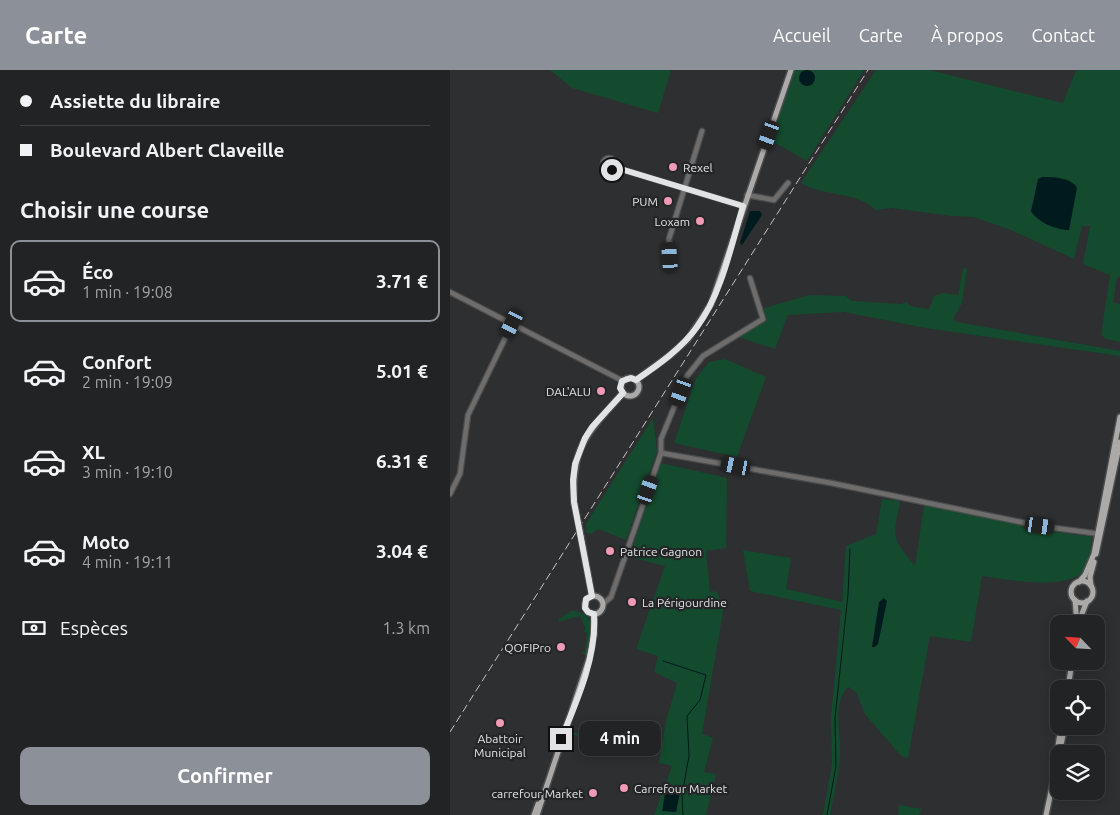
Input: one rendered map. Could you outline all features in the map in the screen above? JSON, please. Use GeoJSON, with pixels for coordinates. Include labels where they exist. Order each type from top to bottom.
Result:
{"type":"FeatureCollection","features":[{"type":"Feature","properties":{"kind":"main road"},"geometry":{"type":"LineString","coordinates":[[636,380],[680,346],[702,320],[716,291],[743,206],[792,70]]}},
{"type":"Feature","properties":{"kind":"main road"},"geometry":{"type":"LineString","coordinates":[[631,378],[636,380],[639,388],[636,393],[628,396],[623,393],[620,388],[622,381],[631,378]]}},
{"type":"Feature","properties":{"kind":"main road"},"geometry":{"type":"LineString","coordinates":[[592,596],[574,502],[573,480],[575,464],[585,438],[623,393]]}},
{"type":"Feature","properties":{"kind":"main road"},"geometry":{"type":"LineString","coordinates":[[1078,615],[1072,588],[1079,582],[1092,560],[1099,534],[1120,417]]}},
{"type":"Feature","properties":{"kind":"main road"},"geometry":{"type":"LineString","coordinates":[[1082,615],[1087,601],[1092,595],[1090,577],[1120,442]]}},
{"type":"Feature","properties":{"kind":"main road"},"geometry":{"type":"LineString","coordinates":[[1079,582],[1085,582],[1091,586]]}},
{"type":"Feature","properties":{"kind":"main road"},"geometry":{"type":"LineString","coordinates":[[598,596],[603,604],[602,610],[594,614],[586,610],[584,604],[586,599],[598,596]]}},
{"type":"Feature","properties":{"kind":"main road"},"geometry":{"type":"LineString","coordinates":[[1075,600],[1087,601]]}},
{"type":"Feature","properties":{"kind":"main road"},"geometry":{"type":"LineString","coordinates":[[536,815],[593,647],[594,614]]}},
{"type":"Feature","properties":{"kind":"main road"},"geometry":{"type":"LineString","coordinates":[[1046,815],[1050,793]]}},
{"type":"Feature","properties":{"kind":"street"},"geometry":{"type":"LineString","coordinates":[[670,267],[669,239],[702,131]]}},
{"type":"Feature","properties":{"kind":"street"},"geometry":{"type":"LineString","coordinates":[[614,167],[743,206]]}},
{"type":"Feature","properties":{"kind":"street"},"geometry":{"type":"LineString","coordinates":[[747,195],[774,200],[788,183]]}},
{"type":"Feature","properties":{"kind":"street"},"geometry":{"type":"LineString","coordinates":[[603,604],[611,597],[661,453],[660,439],[687,376],[703,356],[763,319],[750,278]]}},
{"type":"Feature","properties":{"kind":"street"},"geometry":{"type":"LineString","coordinates":[[450,292],[622,381]]}},
{"type":"Feature","properties":{"kind":"street"},"geometry":{"type":"LineString","coordinates":[[450,494],[460,474],[468,416],[512,324]]}},
{"type":"Feature","properties":{"kind":"street"},"geometry":{"type":"LineString","coordinates":[[661,453],[830,482],[1040,526],[1099,534]]}},
{"type":"Feature","properties":{"kind":"green space"},"geometry":{"type":"Polygon","coordinates":[[[550,70],[671,70],[658,113],[572,88],[550,70]]]}},
{"type":"Feature","properties":{"kind":"green space"},"geometry":{"type":"Polygon","coordinates":[[[795,70],[864,70],[807,161],[770,140],[795,70]]]}},
{"type":"Feature","properties":{"kind":"green space"},"geometry":{"type":"Polygon","coordinates":[[[876,70],[929,70],[1063,103],[1076,70],[1120,70],[1120,277],[1117,277],[1113,302],[1120,304],[1120,342],[1106,339],[1101,335],[1110,275],[1083,264],[1090,226],[1082,226],[1074,259],[1011,230],[974,217],[892,208],[875,210],[860,200],[819,190],[801,183],[876,70]]]}},
{"type":"Feature","properties":{"kind":"green space"},"geometry":{"type":"Polygon","coordinates":[[[963,268],[967,269],[962,303],[953,319],[957,322],[1120,351],[1120,356],[926,328],[844,312],[788,315],[775,349],[738,337],[766,321],[764,308],[810,295],[846,296],[852,301],[901,304],[907,302],[910,306],[929,309],[934,296],[944,293],[958,295],[963,268]]]}},
{"type":"Feature","properties":{"kind":"green space"},"geometry":{"type":"Polygon","coordinates":[[[725,359],[766,377],[737,457],[674,443],[696,378],[709,362],[725,359]]]}},
{"type":"Feature","properties":{"kind":"green space"},"geometry":{"type":"Polygon","coordinates":[[[653,418],[657,451],[626,540],[598,529],[591,534],[585,532],[586,524],[653,418]]]}},
{"type":"Feature","properties":{"kind":"green space"},"geometry":{"type":"Polygon","coordinates":[[[661,463],[727,478],[726,548],[706,551],[710,592],[716,591],[724,606],[702,734],[713,738],[704,772],[716,774],[706,815],[654,815],[672,766],[659,763],[666,721],[677,683],[654,672],[658,656],[636,649],[665,566],[629,557],[661,463]]]}},
{"type":"Feature","properties":{"kind":"green space"},"geometry":{"type":"Polygon","coordinates":[[[882,499],[900,501],[895,530],[896,537],[902,549],[915,566],[924,505],[1062,533],[1092,537],[1089,556],[1086,567],[1079,575],[1068,580],[1038,582],[982,576],[971,642],[930,636],[908,758],[901,756],[865,714],[856,692],[848,687],[840,701],[838,719],[840,754],[835,792],[830,815],[823,815],[832,764],[831,717],[841,610],[750,591],[743,550],[791,558],[786,589],[842,602],[846,546],[876,534],[882,499]]]}},
{"type":"Feature","properties":{"kind":"green space"},"geometry":{"type":"Polygon","coordinates":[[[571,611],[580,612],[589,620],[591,634],[586,656],[582,653],[585,651],[587,633],[583,632],[586,629],[580,616],[558,622],[559,619],[571,611]]]}},
{"type":"Feature","properties":{"kind":"green space"},"geometry":{"type":"Polygon","coordinates":[[[568,732],[591,735],[592,739],[573,735],[568,751],[562,747],[568,732]]]}},
{"type":"Feature","properties":{"kind":"green space"},"geometry":{"type":"Polygon","coordinates":[[[899,805],[922,809],[919,815],[898,815],[899,805]]]}},
{"type":"Feature","properties":{"kind":"water"},"geometry":{"type":"Polygon","coordinates":[[[807,70],[815,78],[807,86],[799,78],[807,70]]]}},
{"type":"Feature","properties":{"kind":"water"},"geometry":{"type":"Polygon","coordinates":[[[1042,177],[1066,180],[1077,188],[1069,230],[1047,225],[1031,211],[1038,179],[1042,177]]]}},
{"type":"Feature","properties":{"kind":"water"},"geometry":{"type":"Polygon","coordinates":[[[750,211],[760,211],[762,215],[742,245],[740,243],[750,211]]]}},
{"type":"Feature","properties":{"kind":"water"},"geometry":{"type":"Polygon","coordinates":[[[884,598],[887,601],[878,644],[872,647],[879,602],[884,598]]]}},
{"type":"Feature","properties":{"kind":"water"},"geometry":{"type":"Polygon","coordinates":[[[666,787],[681,788],[676,812],[662,811],[666,787]]]}},
{"type":"Feature","properties":{"kind":"waterway"},"geometry":{"type":"LineString","coordinates":[[827,815],[836,766],[835,718],[848,594],[850,549]]}},
{"type":"Feature","properties":{"kind":"waterway"},"geometry":{"type":"LineString","coordinates":[[663,661],[706,675],[700,700],[687,716],[689,756],[682,795],[683,815]]}},
{"type":"Feature","properties":{"kind":"railway"},"geometry":{"type":"LineString","coordinates":[[450,732],[868,70]]}},
{"type":"Feature","properties":{"kind":"place","name":"Rexel"},"geometry":{"type":"Point","coordinates":[673,167]}},
{"type":"Feature","properties":{"kind":"place","name":"PUM"},"geometry":{"type":"Point","coordinates":[668,201]}},
{"type":"Feature","properties":{"kind":"place","name":"Loxam"},"geometry":{"type":"Point","coordinates":[700,221]}},
{"type":"Feature","properties":{"kind":"place","name":"DAL'ALU"},"geometry":{"type":"Point","coordinates":[601,391]}},
{"type":"Feature","properties":{"kind":"place","name":"Patrice Gagnon"},"geometry":{"type":"Point","coordinates":[610,551]}},
{"type":"Feature","properties":{"kind":"place","name":"La Périgourdine"},"geometry":{"type":"Point","coordinates":[632,602]}},
{"type":"Feature","properties":{"kind":"place","name":"QOFIPro"},"geometry":{"type":"Point","coordinates":[561,647]}},
{"type":"Feature","properties":{"kind":"place","name":"Abattoir Municipal"},"geometry":{"type":"Point","coordinates":[500,723]}},
{"type":"Feature","properties":{"kind":"place","name":"Carrefour Market"},"geometry":{"type":"Point","coordinates":[624,788]}},
{"type":"Feature","properties":{"kind":"place","name":"carrefour Market"},"geometry":{"type":"Point","coordinates":[593,793]}},
{"type":"Feature","properties":{"kind":"route"},"geometry":{"type":"LineString","coordinates":[[561,739],[593,647],[594,634],[594,614],[586,610],[584,604],[586,599],[592,596],[574,502],[573,480],[579,450],[592,427],[623,393],[620,388],[622,381],[628,378],[636,380],[669,356],[688,339],[702,320],[716,291],[743,206],[614,167],[612,170]]}}]}
